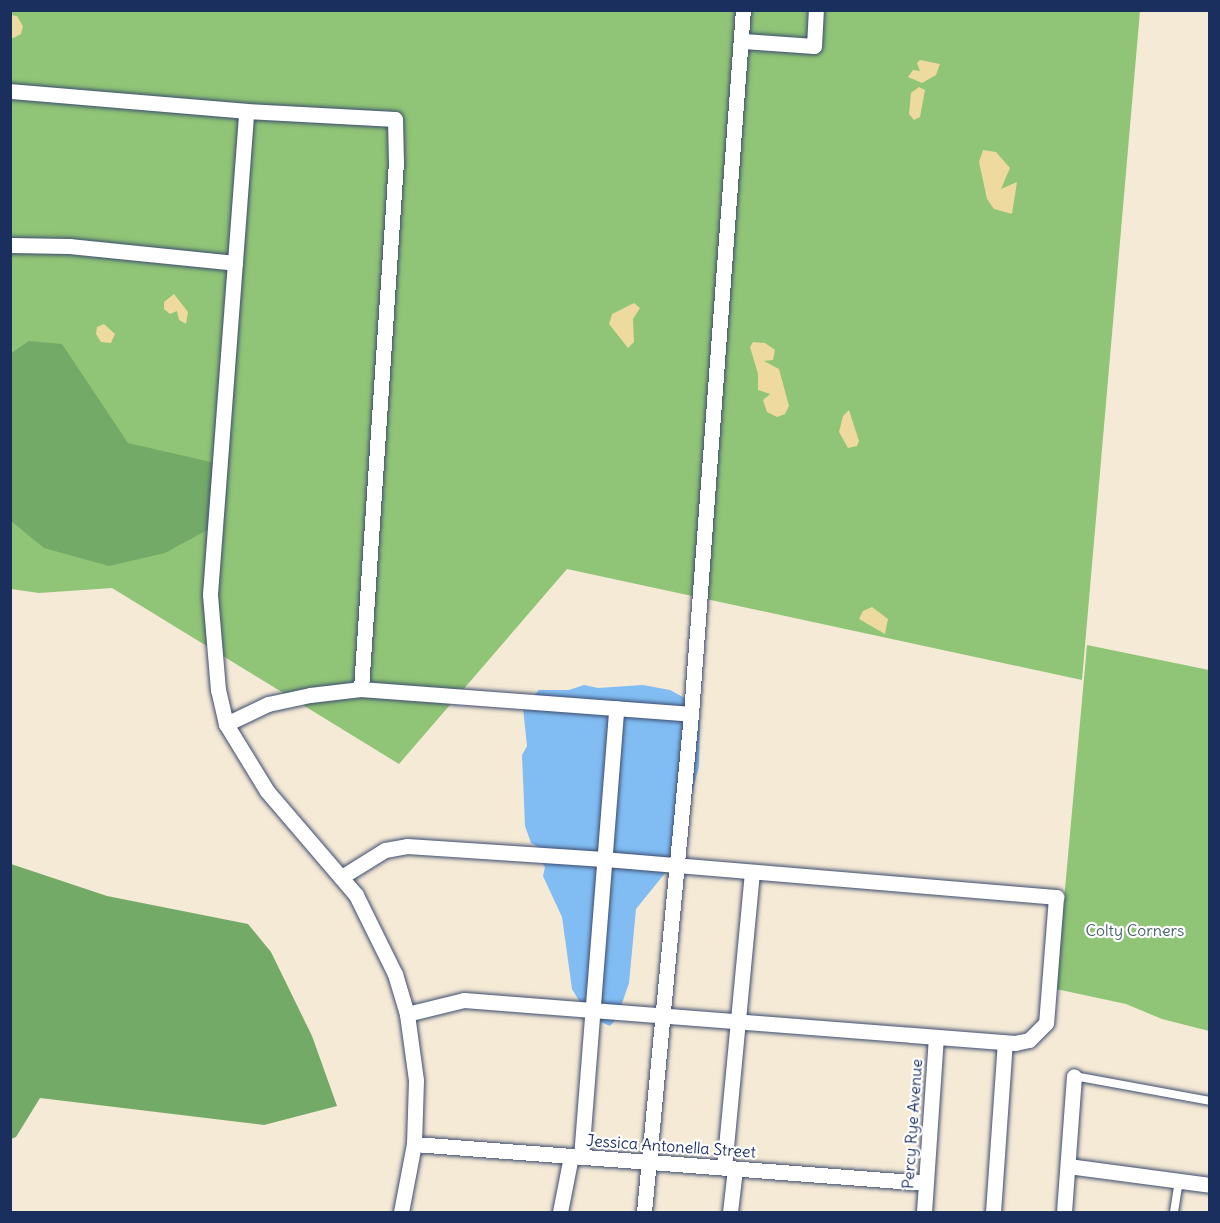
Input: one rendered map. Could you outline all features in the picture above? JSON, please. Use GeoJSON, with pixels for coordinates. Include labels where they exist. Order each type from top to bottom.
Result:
{"type":"FeatureCollection","features":[{"type":"Feature","properties":{"kind":"street"},"geometry":{"type":"LineString","coordinates":[[644,1212],[691,714],[743,10]]}},
{"type":"Feature","properties":{"kind":"street"},"geometry":{"type":"LineString","coordinates":[[742,41],[814,46],[816,10]]}},
{"type":"Feature","properties":{"kind":"street"},"geometry":{"type":"LineString","coordinates":[[10,90],[246,111],[395,119],[396,162],[361,689]]}},
{"type":"Feature","properties":{"kind":"street"},"geometry":{"type":"LineString","coordinates":[[246,111],[210,594],[218,690],[226,724],[267,791],[343,876],[378,934],[407,1014],[416,1080],[414,1144],[401,1212]]}},
{"type":"Feature","properties":{"kind":"street"},"geometry":{"type":"LineString","coordinates":[[10,245],[69,246],[235,263]]}},
{"type":"Feature","properties":{"kind":"street"},"geometry":{"type":"LineString","coordinates":[[226,724],[268,704],[361,689],[691,714]]}},
{"type":"Feature","properties":{"kind":"street"},"geometry":{"type":"LineString","coordinates":[[560,1212],[576,1156],[592,1010],[616,708]]}},
{"type":"Feature","properties":{"kind":"street"},"geometry":{"type":"LineString","coordinates":[[343,876],[379,853],[407,846],[604,859],[678,868],[1056,897],[1046,1023],[1029,1040],[1005,1042],[936,1038],[464,1000],[407,1014]]}},
{"type":"Feature","properties":{"kind":"street"},"geometry":{"type":"LineString","coordinates":[[730,1212],[730,1168],[739,1021],[752,873]]}},
{"type":"Feature","properties":{"kind":"street","name":"Percy Rye Avenue"},"geometry":{"type":"LineString","coordinates":[[924,1212],[936,1038]]}},
{"type":"Feature","properties":{"kind":"street"},"geometry":{"type":"LineString","coordinates":[[993,1212],[1005,1042]]}},
{"type":"Feature","properties":{"kind":"street"},"geometry":{"type":"LineString","coordinates":[[1065,1212],[1074,1076]]}},
{"type":"Feature","properties":{"kind":"street","name":"Jessica Antonella Street"},"geometry":{"type":"LineString","coordinates":[[414,1144],[926,1183]]}},
{"type":"Feature","properties":{"kind":"street"},"geometry":{"type":"LineString","coordinates":[[1068,1166],[1209,1185]]}},
{"type":"Feature","properties":{"kind":"lane"},"geometry":{"type":"LineString","coordinates":[[1074,1076],[1209,1101]]}},
{"type":"Feature","properties":{"kind":"lane"},"geometry":{"type":"LineString","coordinates":[[1174,1212],[1179,1181]]}},
{"type":"Feature","properties":{"kind":"green space"},"geometry":{"type":"Polygon","coordinates":[[[11,11],[1140,11],[1082,680],[567,569],[399,764],[112,588],[39,593],[11,589],[11,11]]]}},
{"type":"Feature","properties":{"kind":"green space"},"geometry":{"type":"Polygon","coordinates":[[[29,341],[62,344],[128,443],[224,465],[222,522],[165,553],[109,566],[44,548],[11,521],[10,354],[29,341]]]}},
{"type":"Feature","properties":{"kind":"green space","name":"Colty Corners"},"geometry":{"type":"Polygon","coordinates":[[[1087,645],[1209,670],[1209,1031],[1162,1019],[1126,1004],[1056,989],[1087,645]]]}},
{"type":"Feature","properties":{"kind":"green space"},"geometry":{"type":"Polygon","coordinates":[[[11,864],[107,896],[248,924],[271,952],[312,1036],[337,1106],[264,1125],[40,1098],[16,1137],[11,1139],[11,864]]]}},
{"type":"Feature","properties":{"kind":"sand"},"geometry":{"type":"Polygon","coordinates":[[[10,15],[17,16],[23,26],[21,34],[11,39],[10,15]]]}},
{"type":"Feature","properties":{"kind":"sand"},"geometry":{"type":"Polygon","coordinates":[[[920,60],[940,64],[936,75],[922,83],[908,77],[913,70],[920,71],[917,63],[920,60]]]}},
{"type":"Feature","properties":{"kind":"sand"},"geometry":{"type":"Polygon","coordinates":[[[919,87],[925,90],[920,117],[914,120],[909,114],[911,93],[919,87]]]}},
{"type":"Feature","properties":{"kind":"sand"},"geometry":{"type":"Polygon","coordinates":[[[983,150],[996,152],[1010,168],[1001,189],[1017,182],[1012,214],[994,209],[987,199],[979,162],[983,150]]]}},
{"type":"Feature","properties":{"kind":"sand"},"geometry":{"type":"Polygon","coordinates":[[[174,294],[188,312],[186,324],[179,320],[177,311],[170,314],[164,309],[164,302],[174,294]]]}},
{"type":"Feature","properties":{"kind":"sand"},"geometry":{"type":"Polygon","coordinates":[[[634,303],[640,308],[633,319],[634,342],[628,348],[609,324],[612,314],[634,303]]]}},
{"type":"Feature","properties":{"kind":"sand"},"geometry":{"type":"Polygon","coordinates":[[[104,324],[115,334],[111,343],[101,342],[96,334],[97,327],[104,324]]]}},
{"type":"Feature","properties":{"kind":"sand"},"geometry":{"type":"Polygon","coordinates":[[[753,342],[765,343],[775,350],[773,360],[764,361],[779,369],[789,406],[785,414],[777,417],[767,412],[763,400],[770,394],[758,390],[758,374],[750,347],[753,342]]]}},
{"type":"Feature","properties":{"kind":"sand"},"geometry":{"type":"Polygon","coordinates":[[[849,410],[859,441],[857,446],[848,448],[839,432],[843,416],[849,410]]]}},
{"type":"Feature","properties":{"kind":"sand"},"geometry":{"type":"Polygon","coordinates":[[[872,607],[888,619],[885,634],[859,619],[863,611],[872,607]]]}},
{"type":"Feature","properties":{"kind":"water"},"geometry":{"type":"Polygon","coordinates":[[[584,685],[598,688],[643,685],[670,690],[692,702],[700,723],[699,766],[691,797],[670,867],[636,909],[629,983],[617,1018],[610,1026],[589,1017],[572,989],[562,917],[543,876],[545,867],[537,855],[538,847],[531,843],[525,826],[522,755],[527,746],[523,708],[539,690],[569,690],[584,685]]]}}]}
